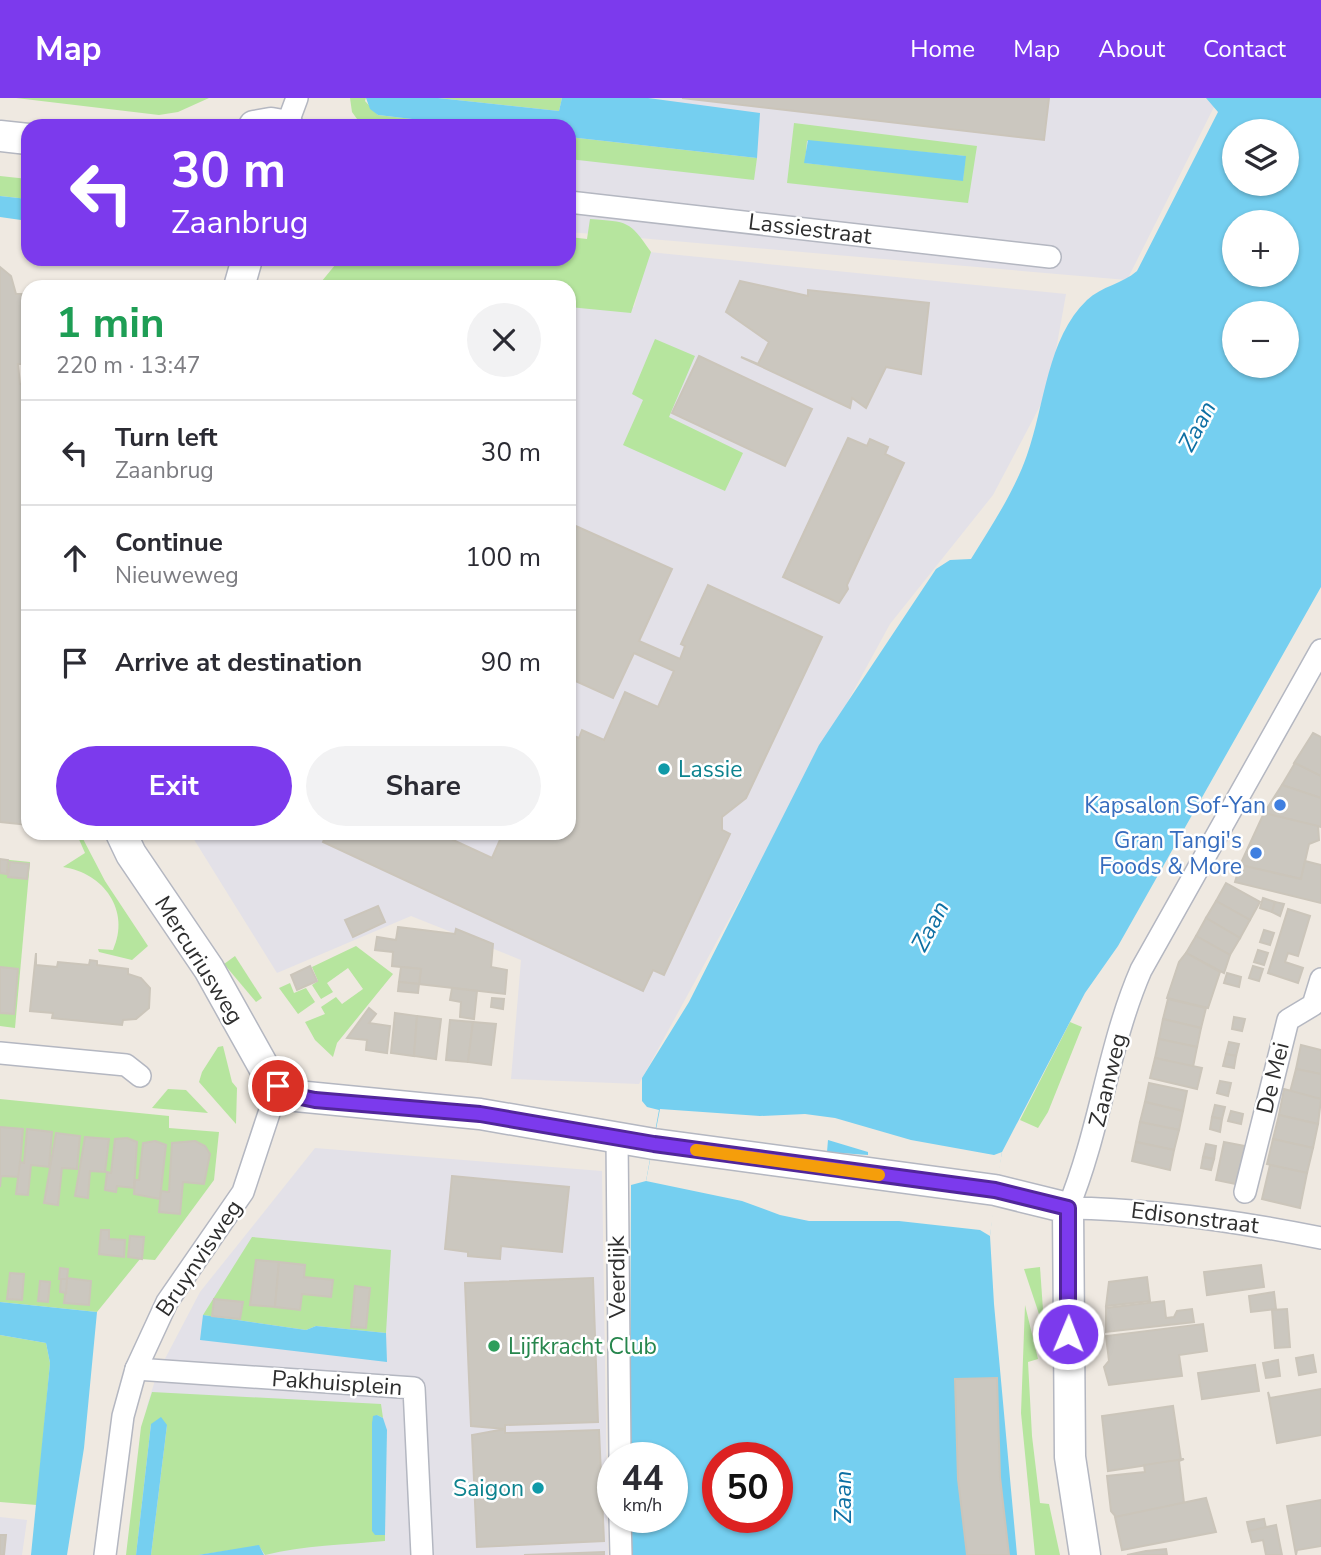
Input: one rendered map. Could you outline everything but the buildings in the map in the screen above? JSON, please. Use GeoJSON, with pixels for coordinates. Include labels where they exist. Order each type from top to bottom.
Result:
{"type":"FeatureCollection","features":[{"type":"Feature","properties":{"kind":"main road"},"geometry":{"type":"LineString","coordinates":[[0,136],[21,138]]}},
{"type":"Feature","properties":{"kind":"main road","name":"Mercuriusweg"},"geometry":{"type":"LineString","coordinates":[[124,840],[131,854],[209,969],[266,1071],[278,1086]]}},
{"type":"Feature","properties":{"kind":"main road"},"geometry":{"type":"LineString","coordinates":[[278,1086],[296,1096],[315,1100],[480,1114],[616,1150],[654,1144],[995,1190],[1068,1208]]}},
{"type":"Feature","properties":{"kind":"main road","name":"Zaanweg"},"geometry":{"type":"LineString","coordinates":[[1068,1208],[1069,1436],[1072,1480],[1085,1555]]}},
{"type":"Feature","properties":{"kind":"street"},"geometry":{"type":"LineString","coordinates":[[290,119],[297,98]]}},
{"type":"Feature","properties":{"kind":"street","name":"Lassiestraat"},"geometry":{"type":"LineString","coordinates":[[576,203],[1051,257]]}},
{"type":"Feature","properties":{"kind":"street","name":"Zaanweg"},"geometry":{"type":"LineString","coordinates":[[1068,1208],[1085,1168],[1129,999],[1141,970],[1321,650]]}},
{"type":"Feature","properties":{"kind":"street","name":"De Mei"},"geometry":{"type":"LineString","coordinates":[[1245,1192],[1288,1020],[1313,1005],[1321,979]]}},
{"type":"Feature","properties":{"kind":"street"},"geometry":{"type":"LineString","coordinates":[[0,1053],[126,1065],[140,1076]]}},
{"type":"Feature","properties":{"kind":"street","name":"Bruynvisweg"},"geometry":{"type":"LineString","coordinates":[[105,1555],[123,1416],[136,1369],[167,1302],[243,1192],[278,1086]]}},
{"type":"Feature","properties":{"kind":"street","name":"Veerdijk"},"geometry":{"type":"LineString","coordinates":[[616,1150],[620,1442]]}},
{"type":"Feature","properties":{"kind":"street","name":"Edisonstraat"},"geometry":{"type":"LineString","coordinates":[[1068,1208],[1134,1209],[1237,1221],[1321,1238]]}},
{"type":"Feature","properties":{"kind":"street","name":"Pakhuisplein"},"geometry":{"type":"LineString","coordinates":[[136,1369],[414,1388],[422,1555]]}},
{"type":"Feature","properties":{"kind":"street"},"geometry":{"type":"LineString","coordinates":[[620,1533],[621,1555]]}},
{"type":"Feature","properties":{"kind":"shaded area"},"geometry":{"type":"Polygon","coordinates":[[[405,98],[1213,98],[1216,103],[1127,280],[576,233],[576,119],[398,119],[405,98]]]}},
{"type":"Feature","properties":{"kind":"shaded area"},"geometry":{"type":"Polygon","coordinates":[[[649,252],[1066,294],[1049,389],[993,495],[890,624],[639,1084],[511,1079],[521,960],[411,916],[277,973],[194,840],[576,840],[576,299],[634,307],[649,252]]]}},
{"type":"Feature","properties":{"kind":"shaded area"},"geometry":{"type":"Polygon","coordinates":[[[315,1148],[602,1171],[606,1442],[597,1442],[597,1533],[608,1533],[608,1555],[129,1555],[147,1406],[157,1374],[200,1292],[315,1148]]]}},
{"type":"Feature","properties":{"kind":"shaded area"},"geometry":{"type":"Polygon","coordinates":[[[0,1517],[27,1520],[22,1555],[0,1555],[0,1517]]]}},
{"type":"Feature","properties":{"kind":"green space"},"geometry":{"type":"Polygon","coordinates":[[[16,98],[209,98],[178,112],[159,115],[16,98]]]}},
{"type":"Feature","properties":{"kind":"green space"},"geometry":{"type":"Polygon","coordinates":[[[350,98],[366,98],[365,101],[378,115],[412,119],[357,119],[352,112],[350,98]]]}},
{"type":"Feature","properties":{"kind":"green space"},"geometry":{"type":"Polygon","coordinates":[[[438,98],[562,98],[559,111],[438,98]]]}},
{"type":"Feature","properties":{"kind":"green space"},"geometry":{"type":"Polygon","coordinates":[[[794,123],[977,146],[968,203],[787,183],[794,123]],[[807,141],[805,163],[963,180],[965,156],[807,141]]]}},
{"type":"Feature","properties":{"kind":"green space"},"geometry":{"type":"Polygon","coordinates":[[[576,138],[757,158],[754,180],[576,160],[576,138]]]}},
{"type":"Feature","properties":{"kind":"green space"},"geometry":{"type":"Polygon","coordinates":[[[0,176],[21,178],[21,198],[0,196],[0,176]]]}},
{"type":"Feature","properties":{"kind":"green space"},"geometry":{"type":"Polygon","coordinates":[[[590,219],[620,222],[632,228],[651,252],[631,313],[576,308],[576,280],[323,280],[334,266],[576,266],[576,238],[587,239],[590,219]]]}},
{"type":"Feature","properties":{"kind":"green space"},"geometry":{"type":"Polygon","coordinates":[[[655,339],[695,356],[669,417],[743,453],[725,491],[623,445],[643,400],[632,394],[655,339]]]}},
{"type":"Feature","properties":{"kind":"green space"},"geometry":{"type":"Polygon","coordinates":[[[79,840],[84,840],[105,881],[148,946],[132,960],[99,952],[98,949],[113,950],[119,921],[116,908],[102,886],[91,877],[63,867],[85,853],[79,840]]]}},
{"type":"Feature","properties":{"kind":"green space"},"geometry":{"type":"Polygon","coordinates":[[[0,859],[30,862],[15,1028],[0,1026],[0,859]]]}},
{"type":"Feature","properties":{"kind":"green space"},"geometry":{"type":"Polygon","coordinates":[[[356,946],[393,974],[337,1043],[333,1057],[315,1040],[305,1022],[325,1014],[321,1007],[336,997],[342,1004],[363,989],[348,968],[327,983],[333,992],[321,999],[312,985],[318,981],[312,967],[356,946]]]}},
{"type":"Feature","properties":{"kind":"green space"},"geometry":{"type":"Polygon","coordinates":[[[235,956],[262,998],[256,1002],[224,964],[235,956]]]}},
{"type":"Feature","properties":{"kind":"green space"},"geometry":{"type":"Polygon","coordinates":[[[290,983],[294,993],[306,988],[315,1002],[298,1014],[279,988],[290,983]]]}},
{"type":"Feature","properties":{"kind":"green space"},"geometry":{"type":"Polygon","coordinates":[[[1070,1022],[1082,1027],[1048,1112],[1038,1128],[1020,1120],[1070,1022]]]}},
{"type":"Feature","properties":{"kind":"green space"},"geometry":{"type":"Polygon","coordinates":[[[223,1046],[232,1082],[237,1088],[236,1124],[199,1082],[202,1072],[218,1047],[223,1046]]]}},
{"type":"Feature","properties":{"kind":"green space"},"geometry":{"type":"Polygon","coordinates":[[[168,1089],[186,1090],[208,1113],[152,1108],[168,1089]]]}},
{"type":"Feature","properties":{"kind":"green space"},"geometry":{"type":"Polygon","coordinates":[[[0,1099],[169,1116],[169,1128],[219,1132],[214,1180],[155,1260],[140,1259],[97,1312],[0,1302],[0,1099]]]}},
{"type":"Feature","properties":{"kind":"green space"},"geometry":{"type":"Polygon","coordinates":[[[252,1237],[391,1250],[386,1333],[316,1326],[306,1330],[203,1315],[252,1237]]]}},
{"type":"Feature","properties":{"kind":"green space"},"geometry":{"type":"Polygon","coordinates":[[[1040,1267],[1044,1324],[1043,1326],[1024,1269],[1040,1267]]]}},
{"type":"Feature","properties":{"kind":"green space"},"geometry":{"type":"Polygon","coordinates":[[[1025,1305],[1038,1359],[1028,1362],[1032,1436],[1040,1503],[1049,1504],[1060,1555],[1035,1555],[1021,1413],[1025,1305]]]}},
{"type":"Feature","properties":{"kind":"green space"},"geometry":{"type":"Polygon","coordinates":[[[0,1335],[46,1343],[50,1363],[37,1505],[0,1502],[0,1335]]]}},
{"type":"Feature","properties":{"kind":"green space"},"geometry":{"type":"Polygon","coordinates":[[[152,1392],[381,1404],[383,1418],[377,1415],[375,1535],[385,1535],[385,1541],[310,1547],[265,1555],[259,1546],[198,1555],[151,1555],[167,1425],[151,1424],[136,1555],[126,1555],[141,1427],[152,1392]]]}},
{"type":"Feature","properties":{"kind":"water"},"geometry":{"type":"Polygon","coordinates":[[[366,98],[438,98],[559,111],[562,98],[648,98],[760,113],[757,158],[576,138],[576,119],[412,119],[378,115],[370,109],[366,98]]]}},
{"type":"Feature","properties":{"kind":"water","name":"Zaan"},"geometry":{"type":"Polygon","coordinates":[[[1206,98],[1321,98],[1321,587],[1118,946],[1085,993],[1002,1152],[990,1236],[1017,1555],[632,1555],[631,1533],[688,1533],[688,1442],[630,1442],[631,1185],[646,1181],[659,1110],[647,1107],[642,1101],[642,1078],[689,1002],[819,745],[936,569],[950,560],[971,559],[1002,508],[1027,455],[1049,373],[1063,333],[1087,300],[1137,271],[1218,112],[1206,98]]]}},
{"type":"Feature","properties":{"kind":"water"},"geometry":{"type":"Polygon","coordinates":[[[808,140],[966,156],[963,181],[804,163],[808,140]]]}},
{"type":"Feature","properties":{"kind":"water"},"geometry":{"type":"Polygon","coordinates":[[[0,196],[21,198],[21,220],[0,217],[0,196]]]}},
{"type":"Feature","properties":{"kind":"water"},"geometry":{"type":"Polygon","coordinates":[[[0,1302],[97,1312],[84,1448],[67,1555],[31,1555],[50,1363],[46,1343],[0,1335],[0,1302]]]}},
{"type":"Feature","properties":{"kind":"water"},"geometry":{"type":"Polygon","coordinates":[[[203,1315],[306,1330],[316,1326],[386,1333],[387,1362],[200,1340],[203,1315]]]}},
{"type":"Feature","properties":{"kind":"water"},"geometry":{"type":"Polygon","coordinates":[[[373,1416],[383,1418],[387,1430],[385,1535],[375,1535],[372,1531],[372,1423],[373,1416]]]}},
{"type":"Feature","properties":{"kind":"water"},"geometry":{"type":"Polygon","coordinates":[[[161,1417],[167,1425],[151,1555],[136,1555],[151,1424],[161,1417]]]}},
{"type":"Feature","properties":{"kind":"water"},"geometry":{"type":"Polygon","coordinates":[[[259,1545],[264,1555],[198,1555],[259,1545]]]}},
{"type":"Feature","properties":{"kind":"pier"},"geometry":{"type":"Polygon","coordinates":[[[660,1109],[760,1116],[805,1114],[835,1118],[911,1140],[994,1155],[1002,1152],[990,1236],[980,1230],[899,1221],[809,1221],[780,1215],[742,1201],[646,1181],[660,1109]],[[828,1140],[827,1152],[868,1155],[868,1152],[828,1140]]]}},
{"type":"Feature","properties":{"kind":"slow traffic"},"geometry":{"type":"LineString","coordinates":[[696,1150],[879,1175]]}},
{"type":"Feature","properties":{"kind":"place","name":"Lassie"},"geometry":{"type":"Point","coordinates":[664,769]}},
{"type":"Feature","properties":{"kind":"place","name":"Kapsalon Sof-Yan"},"geometry":{"type":"Point","coordinates":[1280,805]}},
{"type":"Feature","properties":{"kind":"place","name":"Gran Tangi's Foods & More"},"geometry":{"type":"Point","coordinates":[1256,853]}},
{"type":"Feature","properties":{"kind":"place","name":"Lijfkracht Club"},"geometry":{"type":"Point","coordinates":[494,1346]}},
{"type":"Feature","properties":{"kind":"place","name":"Saigon"},"geometry":{"type":"Point","coordinates":[538,1488]}},
{"type":"Feature","properties":{"kind":"route"},"geometry":{"type":"LineString","coordinates":[[278,1086],[296,1096],[315,1100],[480,1114],[654,1144],[995,1190],[1068,1208],[1068,1334]]}}]}
